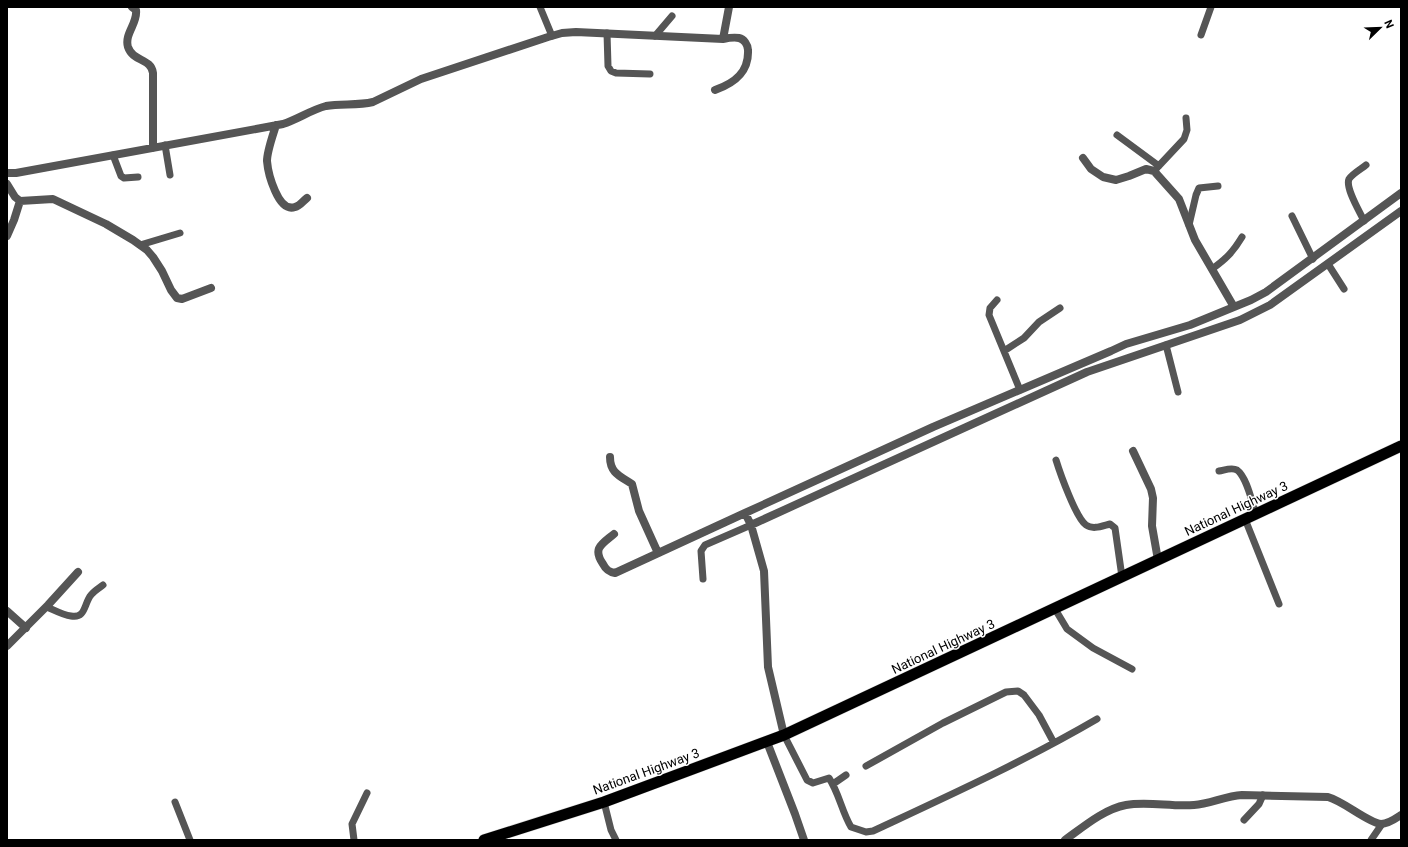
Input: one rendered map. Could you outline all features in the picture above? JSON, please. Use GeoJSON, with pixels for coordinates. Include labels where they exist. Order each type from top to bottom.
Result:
{"type":"FeatureCollection","features":[{"type":"Feature","properties":{"kind":"highway","name":"National Highway 3"},"geometry":{"type":"LineString","coordinates":[[484,840],[604,802],[784,735],[1401,446]]}},
{"type":"Feature","properties":{"kind":"street"},"geometry":{"type":"LineString","coordinates":[[132,7],[136,10],[137,16],[127,43],[131,53],[150,64],[153,73],[152,148]]}},
{"type":"Feature","properties":{"kind":"street"},"geometry":{"type":"LineString","coordinates":[[723,39],[729,7]]}},
{"type":"Feature","properties":{"kind":"street"},"geometry":{"type":"LineString","coordinates":[[7,173],[16,173],[113,156],[276,125],[291,121],[319,108],[328,106],[373,102],[421,79],[552,36],[576,32],[723,39],[738,38],[743,40],[748,46],[748,57],[745,68],[738,77],[726,86],[715,90]]}},
{"type":"Feature","properties":{"kind":"street"},"geometry":{"type":"LineString","coordinates":[[276,125],[267,160],[273,188],[283,204],[289,207],[294,208],[300,205],[307,198]]}},
{"type":"Feature","properties":{"kind":"street"},"geometry":{"type":"LineString","coordinates":[[1083,158],[1091,170],[1103,177],[1116,180],[1146,169],[1157,168],[1179,199],[1195,240],[1234,307]]}},
{"type":"Feature","properties":{"kind":"street"},"geometry":{"type":"LineString","coordinates":[[7,184],[15,197],[20,201],[53,199],[106,224],[140,245],[153,257],[177,298],[182,299],[211,288]]}},
{"type":"Feature","properties":{"kind":"street"},"geometry":{"type":"LineString","coordinates":[[750,524],[1020,390],[1116,348],[1190,325],[1266,292],[1401,194]]}},
{"type":"Feature","properties":{"kind":"street"},"geometry":{"type":"LineString","coordinates":[[7,236],[20,201]]}},
{"type":"Feature","properties":{"kind":"street"},"geometry":{"type":"LineString","coordinates":[[614,534],[598,548],[597,553],[598,558],[608,571],[615,573],[746,514],[936,433],[1087,372],[1240,320],[1270,305],[1401,211]]}},
{"type":"Feature","properties":{"kind":"street"},"geometry":{"type":"LineString","coordinates":[[1133,450],[1151,490],[1153,498],[1152,526],[1158,560]]}},
{"type":"Feature","properties":{"kind":"street"},"geometry":{"type":"LineString","coordinates":[[610,457],[610,465],[614,472],[632,484],[639,511],[658,553]]}},
{"type":"Feature","properties":{"kind":"street"},"geometry":{"type":"LineString","coordinates":[[746,514],[764,571],[768,667],[784,735]]}},
{"type":"Feature","properties":{"kind":"street"},"geometry":{"type":"LineString","coordinates":[[7,646],[26,628],[78,572]]}},
{"type":"Feature","properties":{"kind":"street"},"geometry":{"type":"LineString","coordinates":[[7,611],[26,628]]}},
{"type":"Feature","properties":{"kind":"street"},"geometry":{"type":"LineString","coordinates":[[767,742],[804,840]]}},
{"type":"Feature","properties":{"kind":"street"},"geometry":{"type":"LineString","coordinates":[[1065,840],[1099,817],[1113,809],[1126,805],[1196,805],[1231,796],[1263,795],[1328,797],[1337,799],[1374,822],[1382,824],[1401,815]]}},
{"type":"Feature","properties":{"kind":"lane"},"geometry":{"type":"LineString","coordinates":[[540,7],[552,36]]}},
{"type":"Feature","properties":{"kind":"lane"},"geometry":{"type":"LineString","coordinates":[[1201,35],[1211,7]]}},
{"type":"Feature","properties":{"kind":"lane"},"geometry":{"type":"LineString","coordinates":[[655,36],[672,16]]}},
{"type":"Feature","properties":{"kind":"lane"},"geometry":{"type":"LineString","coordinates":[[607,33],[608,66],[610,71],[616,73],[650,74]]}},
{"type":"Feature","properties":{"kind":"lane"},"geometry":{"type":"LineString","coordinates":[[1117,135],[1157,168],[1184,139],[1187,130],[1186,118]]}},
{"type":"Feature","properties":{"kind":"lane"},"geometry":{"type":"LineString","coordinates":[[165,145],[170,175]]}},
{"type":"Feature","properties":{"kind":"lane"},"geometry":{"type":"LineString","coordinates":[[113,156],[121,176],[124,178],[138,177]]}},
{"type":"Feature","properties":{"kind":"lane"},"geometry":{"type":"LineString","coordinates":[[1364,221],[1352,195],[1348,182],[1350,178],[1366,165]]}},
{"type":"Feature","properties":{"kind":"lane"},"geometry":{"type":"LineString","coordinates":[[1189,225],[1199,188],[1218,186]]}},
{"type":"Feature","properties":{"kind":"lane"},"geometry":{"type":"LineString","coordinates":[[1292,216],[1313,258]]}},
{"type":"Feature","properties":{"kind":"lane"},"geometry":{"type":"LineString","coordinates":[[140,245],[180,233]]}},
{"type":"Feature","properties":{"kind":"lane"},"geometry":{"type":"LineString","coordinates":[[1212,269],[1233,252],[1242,237]]}},
{"type":"Feature","properties":{"kind":"lane"},"geometry":{"type":"LineString","coordinates":[[1328,264],[1344,290]]}},
{"type":"Feature","properties":{"kind":"lane"},"geometry":{"type":"LineString","coordinates":[[997,300],[990,308],[989,314],[1020,390]]}},
{"type":"Feature","properties":{"kind":"lane"},"geometry":{"type":"LineString","coordinates":[[1004,351],[1024,338],[1039,322],[1060,308]]}},
{"type":"Feature","properties":{"kind":"lane"},"geometry":{"type":"LineString","coordinates":[[1166,345],[1178,392]]}},
{"type":"Feature","properties":{"kind":"lane"},"geometry":{"type":"LineString","coordinates":[[1056,460],[1060,475],[1085,525],[1094,528],[1110,524],[1115,528],[1122,577]]}},
{"type":"Feature","properties":{"kind":"lane"},"geometry":{"type":"LineString","coordinates":[[1219,471],[1231,469],[1237,470],[1243,477],[1256,514]]}},
{"type":"Feature","properties":{"kind":"lane"},"geometry":{"type":"LineString","coordinates":[[1246,519],[1279,604]]}},
{"type":"Feature","properties":{"kind":"lane"},"geometry":{"type":"LineString","coordinates":[[703,579],[701,551],[705,545],[750,524]]}},
{"type":"Feature","properties":{"kind":"lane"},"geometry":{"type":"LineString","coordinates":[[46,607],[71,616],[77,616],[82,613],[86,607],[91,594],[103,585]]}},
{"type":"Feature","properties":{"kind":"lane"},"geometry":{"type":"LineString","coordinates":[[1055,609],[1067,629],[1093,648],[1132,669]]}},
{"type":"Feature","properties":{"kind":"lane"},"geometry":{"type":"LineString","coordinates":[[866,766],[943,723],[1006,692],[1018,691],[1024,695],[1039,715],[1054,743]]}},
{"type":"Feature","properties":{"kind":"lane"},"geometry":{"type":"LineString","coordinates":[[784,735],[807,780],[813,783],[829,778],[833,784],[846,819],[851,828],[866,832],[872,831],[1054,743],[1097,719]]}},
{"type":"Feature","properties":{"kind":"lane"},"geometry":{"type":"LineString","coordinates":[[833,784],[846,774]]}},
{"type":"Feature","properties":{"kind":"lane"},"geometry":{"type":"LineString","coordinates":[[354,840],[352,824],[367,793]]}},
{"type":"Feature","properties":{"kind":"lane"},"geometry":{"type":"LineString","coordinates":[[1244,820],[1259,804],[1263,795]]}},
{"type":"Feature","properties":{"kind":"lane"},"geometry":{"type":"LineString","coordinates":[[175,802],[190,840]]}},
{"type":"Feature","properties":{"kind":"lane"},"geometry":{"type":"LineString","coordinates":[[604,802],[611,830],[616,840]]}},
{"type":"Feature","properties":{"kind":"lane"},"geometry":{"type":"LineString","coordinates":[[1371,840],[1382,824]]}}]}
